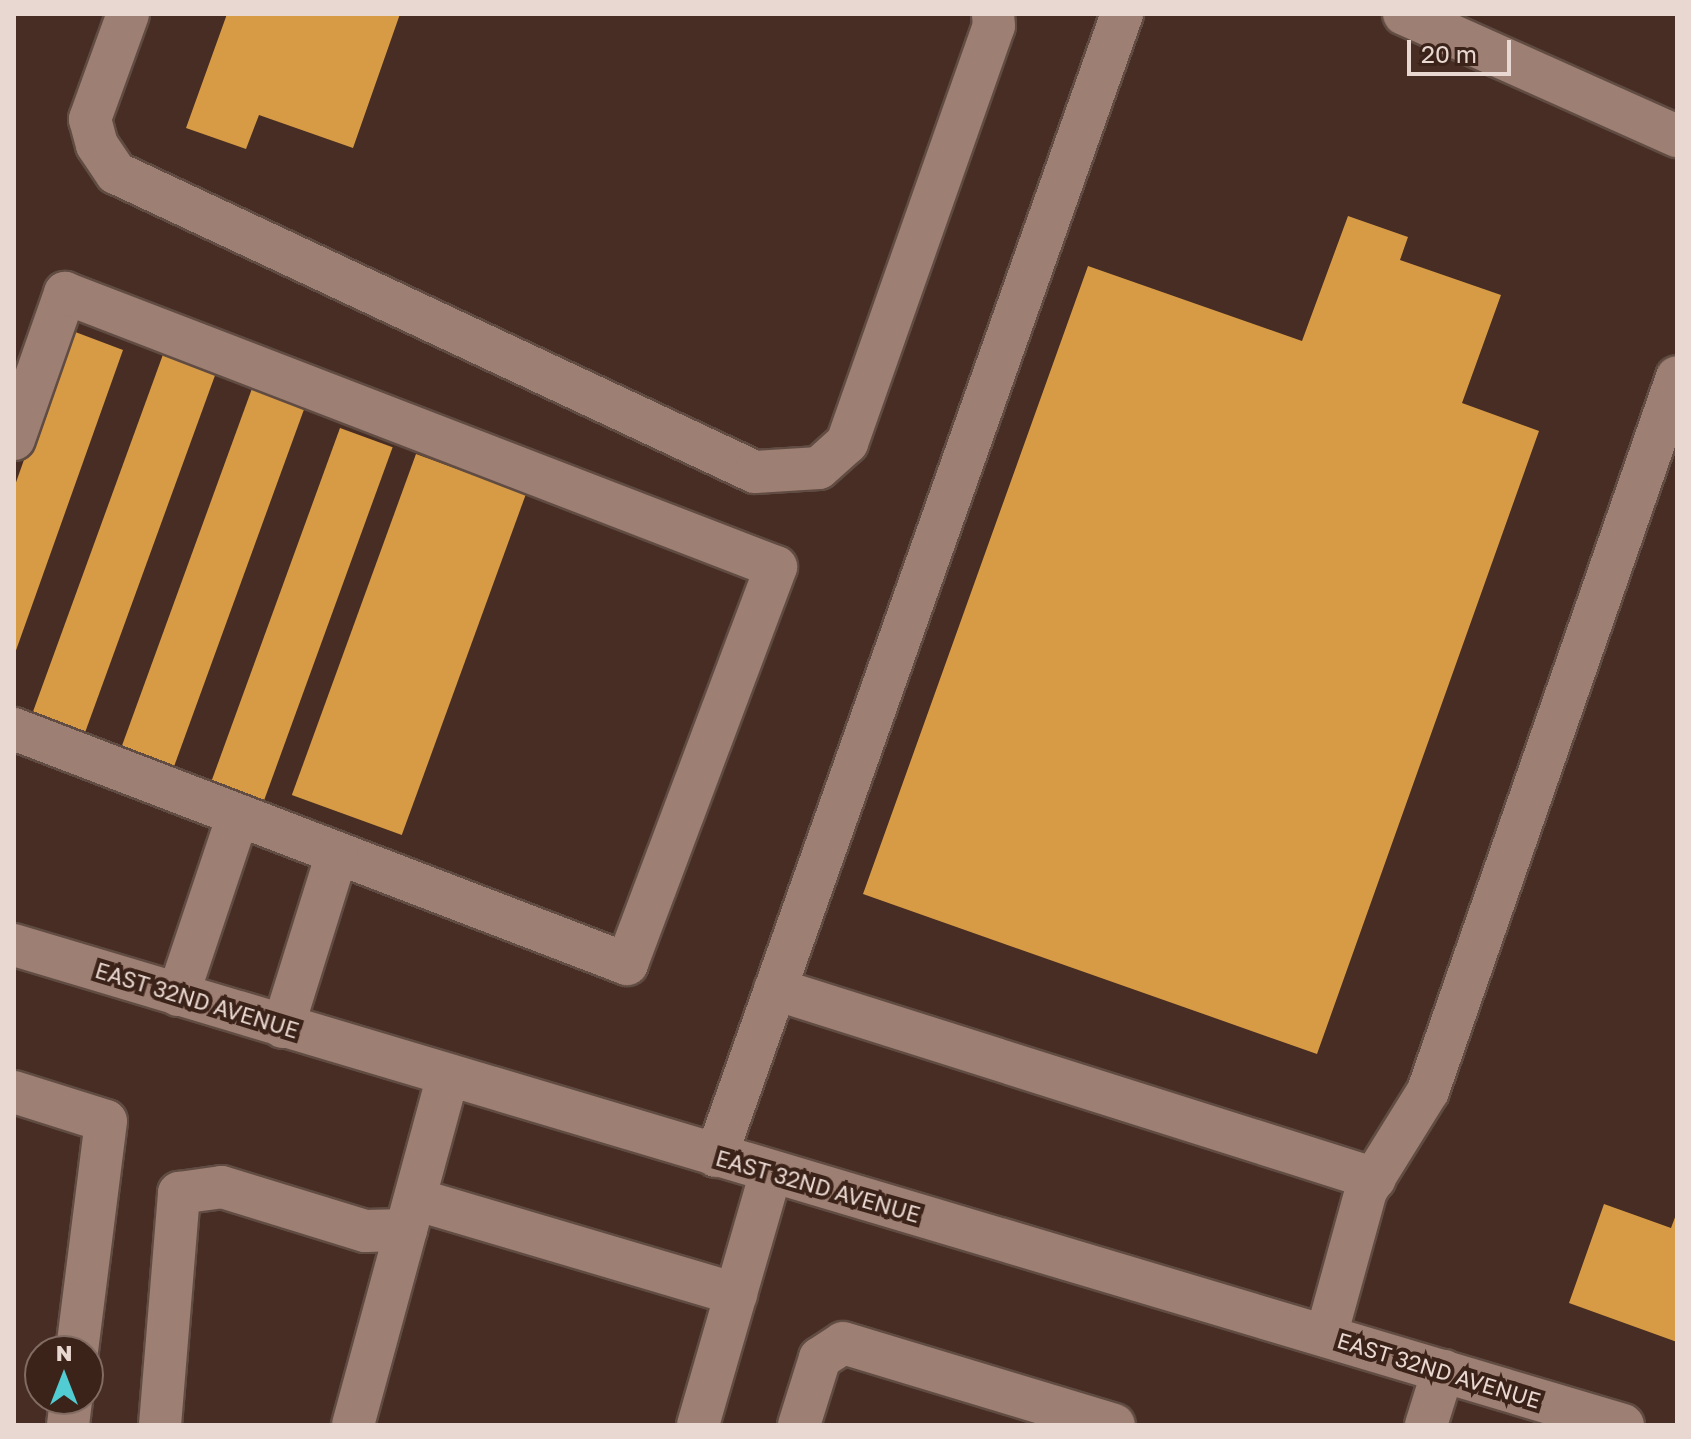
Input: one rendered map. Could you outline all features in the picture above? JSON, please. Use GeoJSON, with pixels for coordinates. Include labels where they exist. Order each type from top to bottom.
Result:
{"type":"FeatureCollection","features":[{"type":"Feature","properties":{"kind":"street"},"geometry":{"type":"LineString","coordinates":[[128,14],[90,119],[97,145],[116,173],[755,472],[819,468],[847,443],[994,26],[993,14]]}},
{"type":"Feature","properties":{"kind":"street"},"geometry":{"type":"LineString","coordinates":[[716,1156],[1122,14]]}},
{"type":"Feature","properties":{"kind":"street"},"geometry":{"type":"LineString","coordinates":[[1404,14],[1677,136]]}},
{"type":"Feature","properties":{"kind":"street"},"geometry":{"type":"LineString","coordinates":[[14,439],[65,293],[776,567],[627,964],[14,729]]}},
{"type":"Feature","properties":{"kind":"street"},"geometry":{"type":"LineString","coordinates":[[1326,1336],[1366,1191],[1428,1091],[1677,377]]}},
{"type":"Feature","properties":{"kind":"street"},"geometry":{"type":"LineString","coordinates":[[178,995],[238,816]]}},
{"type":"Feature","properties":{"kind":"street"},"geometry":{"type":"LineString","coordinates":[[283,1027],[337,854]]}},
{"type":"Feature","properties":{"kind":"street","name":"EAST 32ND AVENUE"},"geometry":{"type":"LineString","coordinates":[[14,945],[1623,1425]]}},
{"type":"Feature","properties":{"kind":"street"},"geometry":{"type":"LineString","coordinates":[[775,989],[1375,1179]]}},
{"type":"Feature","properties":{"kind":"street"},"geometry":{"type":"LineString","coordinates":[[353,1425],[448,1076]]}},
{"type":"Feature","properties":{"kind":"street"},"geometry":{"type":"LineString","coordinates":[[14,1092],[106,1121],[79,1335]]}},
{"type":"Feature","properties":{"kind":"street"},"geometry":{"type":"LineString","coordinates":[[698,1425],[771,1172]]}},
{"type":"Feature","properties":{"kind":"street"},"geometry":{"type":"LineString","coordinates":[[160,1425],[179,1193],[222,1187],[365,1231],[410,1215],[736,1294]]}},
{"type":"Feature","properties":{"kind":"street"},"geometry":{"type":"LineString","coordinates":[[799,1425],[820,1358],[843,1343],[1114,1425]]}},
{"type":"Feature","properties":{"kind":"street"},"geometry":{"type":"LineString","coordinates":[[1426,1425],[1443,1371]]}},
{"type":"Feature","properties":{"kind":"building"},"geometry":{"type":"Polygon","coordinates":[[[227,14],[400,14],[353,148],[259,115],[246,149],[186,128],[227,14]]]}},
{"type":"Feature","properties":{"kind":"building"},"geometry":{"type":"Polygon","coordinates":[[[1348,216],[1408,237],[1400,260],[1501,295],[1462,403],[1539,431],[1317,1054],[863,894],[1088,266],[1302,341],[1348,216]]]}},
{"type":"Feature","properties":{"kind":"building"},"geometry":{"type":"Polygon","coordinates":[[[70,330],[123,350],[14,656],[14,488],[70,330]]]}},
{"type":"Feature","properties":{"kind":"building"},"geometry":{"type":"Polygon","coordinates":[[[169,338],[222,357],[83,739],[30,720],[169,338]]]}},
{"type":"Feature","properties":{"kind":"building"},"geometry":{"type":"Polygon","coordinates":[[[254,383],[307,402],[172,771],[120,752],[254,383]]]}},
{"type":"Feature","properties":{"kind":"building"},"geometry":{"type":"Polygon","coordinates":[[[340,428],[393,447],[263,804],[210,785],[340,428]]]}},
{"type":"Feature","properties":{"kind":"building"},"geometry":{"type":"Polygon","coordinates":[[[416,454],[526,494],[402,835],[292,795],[416,454]]]}},
{"type":"Feature","properties":{"kind":"building"},"geometry":{"type":"Polygon","coordinates":[[[1604,1204],[1671,1228],[1677,1212],[1677,1342],[1569,1303],[1604,1204]]]}}]}
